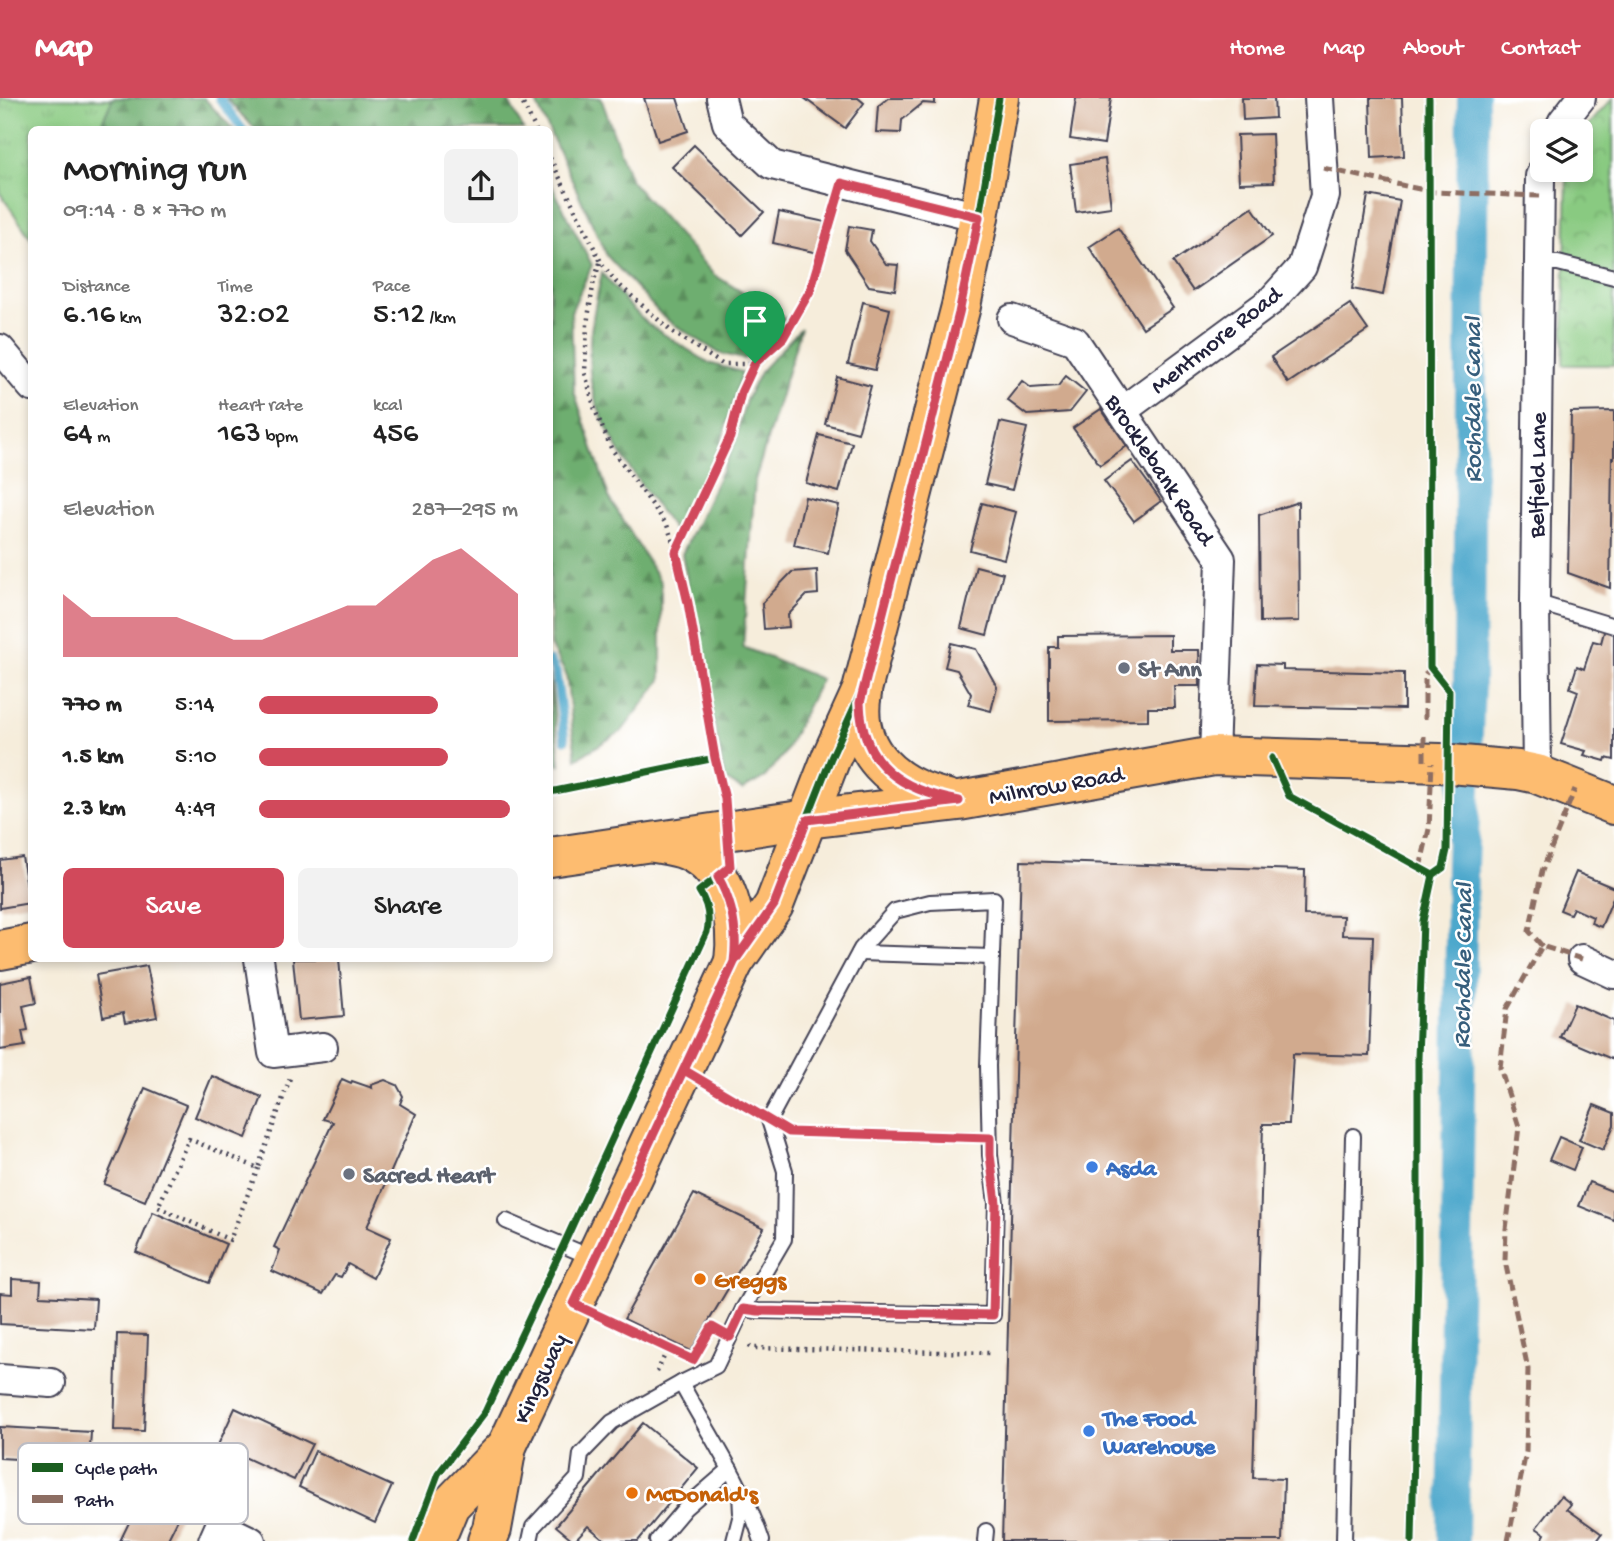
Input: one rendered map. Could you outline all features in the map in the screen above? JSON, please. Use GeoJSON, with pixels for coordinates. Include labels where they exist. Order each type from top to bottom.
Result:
{"type":"FeatureCollection","features":[{"type":"Feature","properties":{"kind":"main road"},"geometry":{"type":"LineString","coordinates":[[959,801],[933,796],[908,786],[889,772],[868,742],[863,729],[860,703],[959,313],[979,217],[999,98]]}},
{"type":"Feature","properties":{"kind":"main road","name":"Kingsway"},"geometry":{"type":"LineString","coordinates":[[487,1541],[492,1529],[507,1446],[734,962],[774,905],[831,758],[862,691]]}},
{"type":"Feature","properties":{"kind":"main road","name":"Milnrow Road"},"geometry":{"type":"LineString","coordinates":[[553,857],[959,801],[1214,757],[1440,763],[1527,772],[1614,805]]}},
{"type":"Feature","properties":{"kind":"main road"},"geometry":{"type":"LineString","coordinates":[[648,843],[687,851],[697,856],[718,877],[732,908],[736,940],[734,962]]}},
{"type":"Feature","properties":{"kind":"main road"},"geometry":{"type":"LineString","coordinates":[[0,950],[28,945]]}},
{"type":"Feature","properties":{"kind":"main road","name":"Kingsway"},"geometry":{"type":"LineString","coordinates":[[435,1541],[450,1504],[507,1446]]}},
{"type":"Feature","properties":{"kind":"street"},"geometry":{"type":"LineString","coordinates":[[722,98],[727,123],[772,165],[979,217]]}},
{"type":"Feature","properties":{"kind":"street","name":"Mentmore Road"},"geometry":{"type":"LineString","coordinates":[[1122,411],[1271,301],[1302,267],[1325,196],[1319,98]]}},
{"type":"Feature","properties":{"kind":"street"},"geometry":{"type":"LineString","coordinates":[[1565,119],[1581,98]]}},
{"type":"Feature","properties":{"kind":"street","name":"Belfield Lane"},"geometry":{"type":"LineString","coordinates":[[1527,772],[1535,602],[1541,182]]}},
{"type":"Feature","properties":{"kind":"street","name":"Brocklebank Road"},"geometry":{"type":"LineString","coordinates":[[1012,319],[1075,341],[1221,558],[1214,757]]}},
{"type":"Feature","properties":{"kind":"street"},"geometry":{"type":"LineString","coordinates":[[0,349],[28,382]]}},
{"type":"Feature","properties":{"kind":"street"},"geometry":{"type":"LineString","coordinates":[[1582,959],[1614,974]]}},
{"type":"Feature","properties":{"kind":"street"},"geometry":{"type":"LineString","coordinates":[[259,962],[273,1053],[312,1048]]}},
{"type":"Feature","properties":{"kind":"street"},"geometry":{"type":"LineString","coordinates":[[0,1379],[51,1382]]}},
{"type":"Feature","properties":{"kind":"street"},"geometry":{"type":"LineString","coordinates":[[223,1524],[251,1541]]}},
{"type":"Feature","properties":{"kind":"lane"},"geometry":{"type":"LineString","coordinates":[[1539,263],[1558,263],[1614,277]]}},
{"type":"Feature","properties":{"kind":"lane"},"geometry":{"type":"LineString","coordinates":[[1535,602],[1614,626]]}},
{"type":"Feature","properties":{"kind":"lane"},"geometry":{"type":"LineString","coordinates":[[530,1541],[533,1527],[578,1478],[581,1454],[612,1422],[716,1366],[743,1309],[784,1239],[785,1171],[769,1120],[859,953],[895,911],[930,902],[994,899],[988,1066],[990,1155],[996,1203],[993,1315],[743,1309]]}},
{"type":"Feature","properties":{"kind":"lane"},"geometry":{"type":"LineString","coordinates":[[859,953],[992,957]]}},
{"type":"Feature","properties":{"kind":"lane"},"geometry":{"type":"LineString","coordinates":[[1344,1541],[1353,1136]]}},
{"type":"Feature","properties":{"kind":"lane"},"geometry":{"type":"LineString","coordinates":[[506,1221],[595,1259]]}},
{"type":"Feature","properties":{"kind":"lane"},"geometry":{"type":"LineString","coordinates":[[681,1384],[739,1485],[755,1518],[762,1541]]}},
{"type":"Feature","properties":{"kind":"lane"},"geometry":{"type":"LineString","coordinates":[[657,1541],[685,1507],[730,1469]]}},
{"type":"Feature","properties":{"kind":"lane"},"geometry":{"type":"LineString","coordinates":[[734,1541],[741,1514],[739,1485]]}},
{"type":"Feature","properties":{"kind":"path"},"geometry":{"type":"LineString","coordinates":[[520,98],[534,126]]}},
{"type":"Feature","properties":{"kind":"path"},"geometry":{"type":"LineString","coordinates":[[553,164],[601,262],[616,282],[671,331],[722,363],[755,363]]}},
{"type":"Feature","properties":{"kind":"path"},"geometry":{"type":"LineString","coordinates":[[676,552],[730,437],[741,393],[755,363],[783,338],[810,291],[842,183]]}},
{"type":"Feature","properties":{"kind":"path"},"geometry":{"type":"LineString","coordinates":[[601,262],[594,280],[587,324],[585,373],[595,410],[611,448],[667,525],[688,603],[718,772]]}},
{"type":"Feature","properties":{"kind":"path"},"geometry":{"type":"LineString","coordinates":[[702,761],[715,758]]}},
{"type":"Feature","properties":{"kind":"path"},"geometry":{"type":"LineString","coordinates":[[258,1168],[190,1139],[158,1207],[230,1240],[258,1168],[312,1048]]}},
{"type":"Feature","properties":{"kind":"path"},"geometry":{"type":"LineString","coordinates":[[684,1070],[789,1132],[990,1138]]}},
{"type":"Feature","properties":{"kind":"path"},"geometry":{"type":"LineString","coordinates":[[574,1304],[693,1360]]}},
{"type":"Feature","properties":{"kind":"path"},"geometry":{"type":"LineString","coordinates":[[730,1337],[752,1348],[992,1353]]}},
{"type":"Feature","properties":{"kind":"green space"},"geometry":{"type":"Polygon","coordinates":[[[0,98],[114,99],[100,126],[28,126],[28,235],[0,193],[0,98]]]}},
{"type":"Feature","properties":{"kind":"green space"},"geometry":{"type":"Polygon","coordinates":[[[113,98],[204,98],[230,126],[100,126],[113,98]]]}},
{"type":"Feature","properties":{"kind":"green space"},"geometry":{"type":"Polygon","coordinates":[[[226,98],[507,98],[521,126],[252,126],[226,98]]]}},
{"type":"Feature","properties":{"kind":"green space"},"geometry":{"type":"Polygon","coordinates":[[[534,98],[601,98],[631,181],[713,274],[785,319],[769,342],[743,359],[719,353],[664,318],[607,256],[553,139],[553,126],[547,126],[534,98]]]}},
{"type":"Feature","properties":{"kind":"green space"},"geometry":{"type":"Polygon","coordinates":[[[1613,98],[1614,365],[1563,365],[1567,182],[1593,182],[1593,120],[1613,98]]]}},
{"type":"Feature","properties":{"kind":"green space"},"geometry":{"type":"Polygon","coordinates":[[[553,188],[592,265],[571,312],[574,391],[609,497],[661,583],[661,680],[622,731],[576,759],[566,674],[553,650],[553,188]]]}},
{"type":"Feature","properties":{"kind":"green space"},"geometry":{"type":"Polygon","coordinates":[[[602,273],[648,324],[709,363],[742,372],[721,443],[678,536],[622,455],[596,402],[589,354],[592,321],[602,273]]]}},
{"type":"Feature","properties":{"kind":"green space"},"geometry":{"type":"Polygon","coordinates":[[[801,328],[755,480],[743,647],[821,679],[784,754],[765,777],[742,790],[725,779],[682,554],[734,445],[746,400],[760,372],[801,328]]]}},
{"type":"Feature","properties":{"kind":"green space"},"geometry":{"type":"Polygon","coordinates":[[[553,702],[560,765],[553,764],[553,702]]]}},
{"type":"Feature","properties":{"kind":"building"},"geometry":{"type":"Polygon","coordinates":[[[644,98],[677,98],[688,131],[658,141],[644,98]]]}},
{"type":"Feature","properties":{"kind":"building"},"geometry":{"type":"Polygon","coordinates":[[[804,98],[858,98],[864,103],[845,128],[804,98]]]}},
{"type":"Feature","properties":{"kind":"building"},"geometry":{"type":"Polygon","coordinates":[[[888,98],[935,98],[935,104],[923,103],[902,120],[901,133],[876,132],[878,106],[888,98]]]}},
{"type":"Feature","properties":{"kind":"building"},"geometry":{"type":"Polygon","coordinates":[[[1076,98],[1111,98],[1104,144],[1070,139],[1076,98]]]}},
{"type":"Feature","properties":{"kind":"building"},"geometry":{"type":"Polygon","coordinates":[[[1242,98],[1274,98],[1275,118],[1243,120],[1242,98]]]}},
{"type":"Feature","properties":{"kind":"building"},"geometry":{"type":"Polygon","coordinates":[[[1370,98],[1402,98],[1404,156],[1372,158],[1370,98]]]}},
{"type":"Feature","properties":{"kind":"building"},"geometry":{"type":"Polygon","coordinates":[[[1272,134],[1274,182],[1239,183],[1237,135],[1272,134]]]}},
{"type":"Feature","properties":{"kind":"building"},"geometry":{"type":"Polygon","coordinates":[[[694,145],[764,212],[742,235],[672,167],[694,145]]]}},
{"type":"Feature","properties":{"kind":"building"},"geometry":{"type":"Polygon","coordinates":[[[1105,159],[1111,207],[1076,212],[1070,164],[1105,159]]]}},
{"type":"Feature","properties":{"kind":"building"},"geometry":{"type":"Polygon","coordinates":[[[1368,195],[1400,201],[1383,295],[1352,289],[1368,195]]]}},
{"type":"Feature","properties":{"kind":"building"},"geometry":{"type":"Polygon","coordinates":[[[1252,207],[1272,236],[1193,291],[1173,262],[1252,207]]]}},
{"type":"Feature","properties":{"kind":"building"},"geometry":{"type":"Polygon","coordinates":[[[779,212],[825,222],[818,253],[773,243],[779,212]]]}},
{"type":"Feature","properties":{"kind":"building"},"geometry":{"type":"Polygon","coordinates":[[[849,226],[872,230],[870,241],[886,264],[898,265],[895,290],[869,286],[845,250],[849,226]]]}},
{"type":"Feature","properties":{"kind":"building"},"geometry":{"type":"Polygon","coordinates":[[[1118,228],[1173,308],[1143,328],[1089,247],[1118,228]]]}},
{"type":"Feature","properties":{"kind":"building"},"geometry":{"type":"Polygon","coordinates":[[[863,302],[890,309],[875,370],[848,364],[863,302]]]}},
{"type":"Feature","properties":{"kind":"building"},"geometry":{"type":"Polygon","coordinates":[[[1350,304],[1368,330],[1288,383],[1271,357],[1350,304]]]}},
{"type":"Feature","properties":{"kind":"building"},"geometry":{"type":"Polygon","coordinates":[[[1066,376],[1086,392],[1070,412],[1027,415],[1007,400],[1022,381],[1031,388],[1058,386],[1066,376]]]}},
{"type":"Feature","properties":{"kind":"building"},"geometry":{"type":"Polygon","coordinates":[[[837,377],[871,386],[858,433],[825,424],[837,377]]]}},
{"type":"Feature","properties":{"kind":"building"},"geometry":{"type":"Polygon","coordinates":[[[1101,409],[1127,446],[1100,465],[1073,428],[1101,409]]]}},
{"type":"Feature","properties":{"kind":"building"},"geometry":{"type":"Polygon","coordinates":[[[1614,411],[1610,588],[1568,573],[1571,412],[1614,411]]]}},
{"type":"Feature","properties":{"kind":"building"},"geometry":{"type":"Polygon","coordinates":[[[1000,422],[1027,428],[1012,490],[985,484],[1000,422]]]}},
{"type":"Feature","properties":{"kind":"building"},"geometry":{"type":"Polygon","coordinates":[[[819,435],[852,443],[839,492],[806,483],[819,435]]]}},
{"type":"Feature","properties":{"kind":"building"},"geometry":{"type":"Polygon","coordinates":[[[1132,461],[1161,501],[1134,521],[1104,481],[1132,461]]]}},
{"type":"Feature","properties":{"kind":"building"},"geometry":{"type":"Polygon","coordinates":[[[805,497],[839,505],[828,553],[794,545],[805,497]]]}},
{"type":"Feature","properties":{"kind":"building"},"geometry":{"type":"Polygon","coordinates":[[[1298,502],[1299,621],[1260,622],[1259,515],[1298,502]]]}},
{"type":"Feature","properties":{"kind":"building"},"geometry":{"type":"Polygon","coordinates":[[[982,503],[1016,512],[1004,559],[970,550],[982,503]]]}},
{"type":"Feature","properties":{"kind":"building"},"geometry":{"type":"Polygon","coordinates":[[[976,566],[1003,573],[987,635],[961,628],[976,566]]]}},
{"type":"Feature","properties":{"kind":"building"},"geometry":{"type":"Polygon","coordinates":[[[817,570],[818,594],[807,595],[788,615],[789,627],[764,629],[762,603],[792,572],[817,570]]]}},
{"type":"Feature","properties":{"kind":"building"},"geometry":{"type":"Polygon","coordinates":[[[1605,628],[1614,631],[1614,760],[1606,758],[1605,761],[1584,755],[1586,751],[1561,744],[1578,691],[1570,688],[1577,666],[1584,669],[1593,641],[1601,643],[1605,628]]]}},
{"type":"Feature","properties":{"kind":"building","name":"St Ann"},"geometry":{"type":"Polygon","coordinates":[[[1170,635],[1170,650],[1199,650],[1200,686],[1174,686],[1175,708],[1148,708],[1148,720],[1049,721],[1049,647],[1058,647],[1058,636],[1170,635]]]}},
{"type":"Feature","properties":{"kind":"building"},"geometry":{"type":"Polygon","coordinates":[[[951,643],[976,649],[997,687],[991,711],[968,705],[971,694],[957,670],[945,667],[951,643]]]}},
{"type":"Feature","properties":{"kind":"building"},"geometry":{"type":"Polygon","coordinates":[[[1257,664],[1283,665],[1283,670],[1404,673],[1404,709],[1255,706],[1257,664]]]}},
{"type":"Feature","properties":{"kind":"building"},"geometry":{"type":"Polygon","coordinates":[[[22,857],[28,903],[0,908],[0,860],[22,857]]]}},
{"type":"Feature","properties":{"kind":"building"},"geometry":{"type":"Polygon","coordinates":[[[1021,861],[1305,870],[1304,915],[1343,916],[1342,935],[1373,936],[1369,1056],[1293,1054],[1289,1124],[1263,1124],[1253,1478],[1284,1479],[1282,1541],[1002,1541],[1021,861]]]}},
{"type":"Feature","properties":{"kind":"building"},"geometry":{"type":"Polygon","coordinates":[[[1576,872],[1614,888],[1614,896],[1601,927],[1591,923],[1593,917],[1573,908],[1570,914],[1560,910],[1576,872]]]}},
{"type":"Feature","properties":{"kind":"building"},"geometry":{"type":"Polygon","coordinates":[[[293,962],[339,962],[344,1016],[299,1020],[293,962]]]}},
{"type":"Feature","properties":{"kind":"building"},"geometry":{"type":"Polygon","coordinates":[[[147,966],[157,1017],[125,1023],[123,1013],[103,1017],[96,975],[147,966]]]}},
{"type":"Feature","properties":{"kind":"building"},"geometry":{"type":"Polygon","coordinates":[[[31,977],[36,1003],[23,1006],[28,1030],[22,1031],[25,1046],[0,1050],[0,983],[31,977]]]}},
{"type":"Feature","properties":{"kind":"building"},"geometry":{"type":"Polygon","coordinates":[[[1575,1004],[1614,1021],[1614,1060],[1560,1037],[1575,1004]]]}},
{"type":"Feature","properties":{"kind":"building"},"geometry":{"type":"Polygon","coordinates":[[[212,1076],[262,1097],[246,1138],[195,1117],[212,1076]]]}},
{"type":"Feature","properties":{"kind":"building","name":"Sacred Heart"},"geometry":{"type":"Polygon","coordinates":[[[342,1079],[372,1088],[371,1085],[385,1080],[397,1085],[403,1096],[400,1104],[416,1114],[367,1227],[391,1238],[373,1278],[348,1264],[341,1277],[335,1275],[323,1294],[272,1271],[280,1250],[274,1247],[333,1122],[323,1119],[342,1079]]]}},
{"type":"Feature","properties":{"kind":"building"},"geometry":{"type":"Polygon","coordinates":[[[145,1088],[186,1105],[145,1201],[104,1184],[145,1088]]]}},
{"type":"Feature","properties":{"kind":"building"},"geometry":{"type":"Polygon","coordinates":[[[1594,1105],[1614,1113],[1614,1125],[1603,1150],[1579,1140],[1594,1105]]]}},
{"type":"Feature","properties":{"kind":"building"},"geometry":{"type":"Polygon","coordinates":[[[1559,1137],[1582,1147],[1573,1170],[1549,1160],[1559,1137]]]}},
{"type":"Feature","properties":{"kind":"building"},"geometry":{"type":"Polygon","coordinates":[[[1589,1182],[1614,1192],[1614,1220],[1579,1206],[1589,1182]]]}},
{"type":"Feature","properties":{"kind":"building"},"geometry":{"type":"Polygon","coordinates":[[[694,1194],[764,1228],[691,1351],[624,1319],[694,1194]]]}},
{"type":"Feature","properties":{"kind":"building"},"geometry":{"type":"Polygon","coordinates":[[[153,1212],[226,1244],[209,1283],[136,1252],[153,1212]]]}},
{"type":"Feature","properties":{"kind":"building"},"geometry":{"type":"Polygon","coordinates":[[[12,1279],[41,1281],[40,1296],[96,1299],[94,1329],[0,1324],[0,1293],[12,1294],[12,1279]]]}},
{"type":"Feature","properties":{"kind":"building"},"geometry":{"type":"Polygon","coordinates":[[[117,1334],[148,1335],[144,1431],[114,1430],[117,1334]]]}},
{"type":"Feature","properties":{"kind":"building"},"geometry":{"type":"Polygon","coordinates":[[[235,1408],[312,1444],[294,1480],[248,1459],[248,1443],[219,1443],[235,1408]]]}},
{"type":"Feature","properties":{"kind":"building"},"geometry":{"type":"Polygon","coordinates":[[[643,1423],[698,1468],[638,1541],[606,1541],[588,1526],[574,1541],[556,1526],[643,1423]]]}},
{"type":"Feature","properties":{"kind":"building"},"geometry":{"type":"Polygon","coordinates":[[[0,1427],[91,1432],[90,1443],[18,1443],[18,1459],[0,1458],[0,1427]]]}},
{"type":"Feature","properties":{"kind":"building"},"geometry":{"type":"Polygon","coordinates":[[[315,1451],[392,1486],[375,1523],[299,1487],[315,1451]]]}},
{"type":"Feature","properties":{"kind":"building"},"geometry":{"type":"Polygon","coordinates":[[[1561,1496],[1571,1504],[1567,1509],[1602,1534],[1597,1541],[1541,1541],[1545,1534],[1536,1528],[1561,1496]]]}},
{"type":"Feature","properties":{"kind":"building"},"geometry":{"type":"Polygon","coordinates":[[[128,1524],[176,1524],[167,1541],[120,1541],[128,1524]]]}},
{"type":"Feature","properties":{"kind":"waterway"},"geometry":{"type":"LineString","coordinates":[[219,98],[240,126]]}},
{"type":"Feature","properties":{"kind":"waterway","name":"Rochdale Canal"},"geometry":{"type":"LineString","coordinates":[[1453,1541],[1462,864],[1469,682],[1473,98]]}},
{"type":"Feature","properties":{"kind":"waterway"},"geometry":{"type":"LineString","coordinates":[[553,666],[565,740]]}},
{"type":"Feature","properties":{"kind":"marked path"},"geometry":{"type":"LineString","coordinates":[[1323,168],[1433,192],[1540,196]]}},
{"type":"Feature","properties":{"kind":"marked path"},"geometry":{"type":"LineString","coordinates":[[1425,719],[1425,675],[1430,667]]}},
{"type":"Feature","properties":{"kind":"marked path"},"geometry":{"type":"LineString","coordinates":[[1424,736],[1424,763]]}},
{"type":"Feature","properties":{"kind":"marked path"},"geometry":{"type":"LineString","coordinates":[[1420,868],[1429,829],[1432,763]]}},
{"type":"Feature","properties":{"kind":"marked path"},"geometry":{"type":"LineString","coordinates":[[1542,946],[1529,931],[1542,871],[1575,789]]}},
{"type":"Feature","properties":{"kind":"marked path"},"geometry":{"type":"LineString","coordinates":[[1508,1541],[1526,1452],[1528,1369],[1505,1261],[1506,1229],[1519,1127],[1500,1068],[1507,1009],[1542,946],[1582,959]]}},
{"type":"Feature","properties":{"kind":"cycle path"},"geometry":{"type":"LineString","coordinates":[[807,819],[862,690],[961,306],[999,98]]}},
{"type":"Feature","properties":{"kind":"cycle path"},"geometry":{"type":"LineString","coordinates":[[1412,1541],[1418,1269],[1418,1058],[1423,921],[1433,875],[1443,868],[1447,850],[1449,691],[1430,667],[1429,98]]}},
{"type":"Feature","properties":{"kind":"cycle path"},"geometry":{"type":"LineString","coordinates":[[413,1541],[438,1474],[485,1412],[707,932],[708,911],[699,891],[730,867],[725,799],[715,758],[553,791]]}},
{"type":"Feature","properties":{"kind":"cycle path"},"geometry":{"type":"LineString","coordinates":[[1272,758],[1289,796],[1433,875]]}},
{"type":"Feature","properties":{"kind":"place","name":"St Ann"},"geometry":{"type":"Point","coordinates":[1124,668]}},
{"type":"Feature","properties":{"kind":"place","name":"Asda"},"geometry":{"type":"Point","coordinates":[1092,1167]}},
{"type":"Feature","properties":{"kind":"place","name":"Sacred Heart"},"geometry":{"type":"Point","coordinates":[349,1174]}},
{"type":"Feature","properties":{"kind":"place","name":"Greggs"},"geometry":{"type":"Point","coordinates":[700,1279]}},
{"type":"Feature","properties":{"kind":"place","name":"The Food Warehouse"},"geometry":{"type":"Point","coordinates":[1089,1431]}},
{"type":"Feature","properties":{"kind":"place","name":"McDonald's"},"geometry":{"type":"Point","coordinates":[632,1493]}},
{"type":"Feature","properties":{"kind":"route"},"geometry":{"type":"LineString","coordinates":[[755,363],[741,393],[730,437],[676,552],[725,799],[730,867],[718,877],[732,908],[736,940],[734,962],[574,1304],[693,1360],[712,1327],[730,1337],[743,1309],[993,1315],[996,1203],[990,1138],[789,1132],[684,1070],[734,962],[774,905],[807,820],[959,801],[919,791],[889,772],[868,742],[860,716],[860,703],[959,313],[979,217],[842,183],[810,291],[783,338],[755,363]]}}]}
